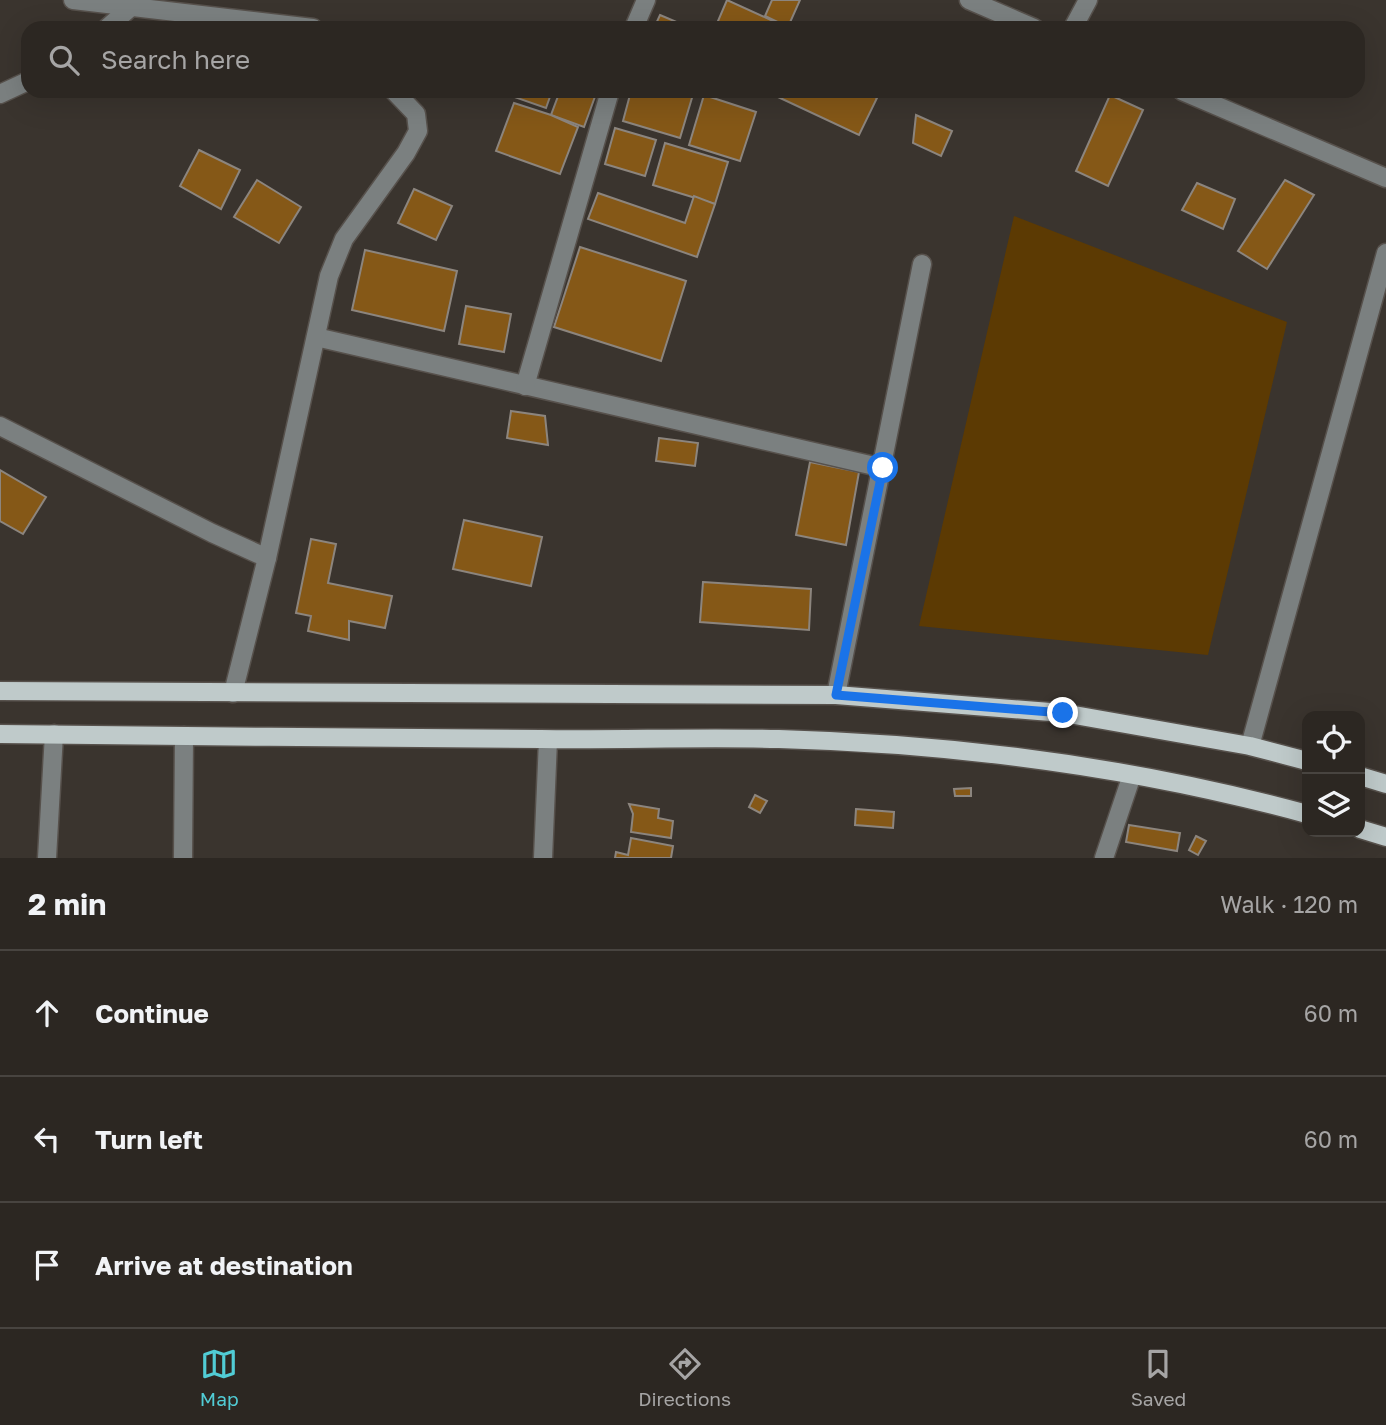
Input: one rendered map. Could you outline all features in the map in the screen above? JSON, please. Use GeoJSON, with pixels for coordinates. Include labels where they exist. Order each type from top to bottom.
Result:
{"type":"FeatureCollection","features":[{"type":"Feature","properties":{"kind":"main road"},"geometry":{"type":"LineString","coordinates":[[0,691],[836,695],[1063,713],[1250,746],[1302,760]]}},
{"type":"Feature","properties":{"kind":"main road"},"geometry":{"type":"LineString","coordinates":[[0,734],[548,740],[779,739],[928,747],[1053,760],[1240,796],[1302,813]]}},
{"type":"Feature","properties":{"kind":"main road"},"geometry":{"type":"LineString","coordinates":[[1365,777],[1386,783]]}},
{"type":"Feature","properties":{"kind":"main road"},"geometry":{"type":"LineString","coordinates":[[1365,831],[1386,837]]}},
{"type":"Feature","properties":{"kind":"street"},"geometry":{"type":"LineString","coordinates":[[73,0],[252,21]]}},
{"type":"Feature","properties":{"kind":"street"},"geometry":{"type":"LineString","coordinates":[[637,21],[646,0]]}},
{"type":"Feature","properties":{"kind":"street"},"geometry":{"type":"LineString","coordinates":[[969,0],[1018,21]]}},
{"type":"Feature","properties":{"kind":"street"},"geometry":{"type":"LineString","coordinates":[[1077,21],[1088,0]]}},
{"type":"Feature","properties":{"kind":"street"},"geometry":{"type":"LineString","coordinates":[[115,21],[131,7]]}},
{"type":"Feature","properties":{"kind":"street"},"geometry":{"type":"LineString","coordinates":[[0,94],[21,84]]}},
{"type":"Feature","properties":{"kind":"street"},"geometry":{"type":"LineString","coordinates":[[233,693],[267,558],[329,276],[344,239],[406,153],[418,131],[416,114],[401,98]]}},
{"type":"Feature","properties":{"kind":"street"},"geometry":{"type":"LineString","coordinates":[[525,386],[608,98]]}},
{"type":"Feature","properties":{"kind":"street"},"geometry":{"type":"LineString","coordinates":[[1198,98],[1386,178]]}},
{"type":"Feature","properties":{"kind":"street"},"geometry":{"type":"LineString","coordinates":[[1250,746],[1386,253]]}},
{"type":"Feature","properties":{"kind":"street"},"geometry":{"type":"LineString","coordinates":[[836,695],[922,264]]}},
{"type":"Feature","properties":{"kind":"street"},"geometry":{"type":"LineString","coordinates":[[316,337],[883,468]]}},
{"type":"Feature","properties":{"kind":"street"},"geometry":{"type":"LineString","coordinates":[[0,426],[267,558]]}},
{"type":"Feature","properties":{"kind":"street"},"geometry":{"type":"LineString","coordinates":[[47,858],[54,734]]}},
{"type":"Feature","properties":{"kind":"street"},"geometry":{"type":"LineString","coordinates":[[183,858],[184,736]]}},
{"type":"Feature","properties":{"kind":"street"},"geometry":{"type":"LineString","coordinates":[[543,858],[548,740]]}},
{"type":"Feature","properties":{"kind":"street"},"geometry":{"type":"LineString","coordinates":[[1104,858],[1132,775]]}},
{"type":"Feature","properties":{"kind":"shaded area"},"geometry":{"type":"Polygon","coordinates":[[[1014,216],[1287,322],[1208,655],[919,626],[1014,216]]]}},
{"type":"Feature","properties":{"kind":"building"},"geometry":{"type":"Polygon","coordinates":[[[727,0],[773,21],[718,21],[727,0]]]}},
{"type":"Feature","properties":{"kind":"building"},"geometry":{"type":"Polygon","coordinates":[[[772,0],[800,0],[791,21],[775,21],[765,16],[772,0]]]}},
{"type":"Feature","properties":{"kind":"building"},"geometry":{"type":"Polygon","coordinates":[[[660,15],[674,21],[657,21],[660,15]]]}},
{"type":"Feature","properties":{"kind":"building"},"geometry":{"type":"Polygon","coordinates":[[[517,98],[550,98],[546,108],[517,98]]]}},
{"type":"Feature","properties":{"kind":"building"},"geometry":{"type":"Polygon","coordinates":[[[557,98],[594,98],[584,127],[551,115],[557,98]]]}},
{"type":"Feature","properties":{"kind":"building"},"geometry":{"type":"Polygon","coordinates":[[[629,98],[692,98],[680,138],[623,121],[629,98]]]}},
{"type":"Feature","properties":{"kind":"building"},"geometry":{"type":"Polygon","coordinates":[[[703,98],[713,98],[756,112],[740,161],[689,145],[703,98]]]}},
{"type":"Feature","properties":{"kind":"building"},"geometry":{"type":"Polygon","coordinates":[[[780,98],[877,98],[859,135],[780,98]]]}},
{"type":"Feature","properties":{"kind":"building"},"geometry":{"type":"Polygon","coordinates":[[[1109,98],[1117,98],[1143,110],[1108,186],[1076,171],[1109,98]]]}},
{"type":"Feature","properties":{"kind":"building"},"geometry":{"type":"Polygon","coordinates":[[[514,103],[578,127],[560,174],[496,151],[514,103]]]}},
{"type":"Feature","properties":{"kind":"building"},"geometry":{"type":"Polygon","coordinates":[[[916,115],[952,131],[941,156],[913,143],[916,115]]]}},
{"type":"Feature","properties":{"kind":"building"},"geometry":{"type":"Polygon","coordinates":[[[615,128],[656,140],[645,176],[605,164],[615,128]]]}},
{"type":"Feature","properties":{"kind":"building"},"geometry":{"type":"Polygon","coordinates":[[[665,143],[728,162],[715,204],[653,185],[665,143]]]}},
{"type":"Feature","properties":{"kind":"building"},"geometry":{"type":"Polygon","coordinates":[[[199,150],[240,170],[221,209],[180,186],[199,150]]]}},
{"type":"Feature","properties":{"kind":"building"},"geometry":{"type":"Polygon","coordinates":[[[257,180],[301,207],[279,243],[234,217],[257,180]]]}},
{"type":"Feature","properties":{"kind":"building"},"geometry":{"type":"Polygon","coordinates":[[[1285,180],[1314,195],[1267,269],[1238,251],[1285,180]]]}},
{"type":"Feature","properties":{"kind":"building"},"geometry":{"type":"Polygon","coordinates":[[[1197,183],[1235,199],[1223,229],[1182,210],[1197,183]]]}},
{"type":"Feature","properties":{"kind":"building"},"geometry":{"type":"Polygon","coordinates":[[[414,189],[452,206],[436,240],[398,223],[414,189]]]}},
{"type":"Feature","properties":{"kind":"building"},"geometry":{"type":"Polygon","coordinates":[[[598,193],[685,223],[694,196],[715,204],[697,257],[588,219],[598,193]]]}},
{"type":"Feature","properties":{"kind":"building"},"geometry":{"type":"Polygon","coordinates":[[[580,247],[686,281],[661,361],[554,327],[580,247]]]}},
{"type":"Feature","properties":{"kind":"building"},"geometry":{"type":"Polygon","coordinates":[[[365,250],[457,271],[444,331],[352,310],[365,250]]]}},
{"type":"Feature","properties":{"kind":"building"},"geometry":{"type":"Polygon","coordinates":[[[466,306],[511,314],[504,352],[459,344],[466,306]]]}},
{"type":"Feature","properties":{"kind":"building"},"geometry":{"type":"Polygon","coordinates":[[[511,411],[545,416],[548,445],[507,438],[511,411]]]}},
{"type":"Feature","properties":{"kind":"building"},"geometry":{"type":"Polygon","coordinates":[[[659,438],[698,443],[695,466],[656,461],[659,438]]]}},
{"type":"Feature","properties":{"kind":"building"},"geometry":{"type":"Polygon","coordinates":[[[810,462],[859,472],[846,545],[796,535],[810,462]]]}},
{"type":"Feature","properties":{"kind":"building"},"geometry":{"type":"Polygon","coordinates":[[[0,470],[46,497],[23,534],[0,521],[0,470]]]}},
{"type":"Feature","properties":{"kind":"building"},"geometry":{"type":"Polygon","coordinates":[[[464,520],[542,537],[531,586],[453,569],[464,520]]]}},
{"type":"Feature","properties":{"kind":"building"},"geometry":{"type":"Polygon","coordinates":[[[311,539],[336,544],[328,583],[392,596],[385,628],[349,621],[349,640],[308,631],[311,616],[296,613],[311,539]]]}},
{"type":"Feature","properties":{"kind":"building"},"geometry":{"type":"Polygon","coordinates":[[[703,582],[811,589],[809,630],[700,622],[703,582]]]}},
{"type":"Feature","properties":{"kind":"building"},"geometry":{"type":"Polygon","coordinates":[[[971,788],[971,796],[955,796],[954,789],[971,788]]]}},
{"type":"Feature","properties":{"kind":"building"},"geometry":{"type":"Polygon","coordinates":[[[755,795],[767,801],[760,813],[749,807],[755,795]]]}},
{"type":"Feature","properties":{"kind":"building"},"geometry":{"type":"Polygon","coordinates":[[[629,804],[659,809],[658,818],[673,821],[671,838],[631,832],[633,814],[629,804]]]}},
{"type":"Feature","properties":{"kind":"building"},"geometry":{"type":"Polygon","coordinates":[[[856,809],[894,812],[893,828],[855,825],[856,809]]]}},
{"type":"Feature","properties":{"kind":"building"},"geometry":{"type":"Polygon","coordinates":[[[1129,825],[1180,833],[1177,851],[1126,842],[1129,825]]]}},
{"type":"Feature","properties":{"kind":"building"},"geometry":{"type":"Polygon","coordinates":[[[1196,836],[1206,841],[1198,855],[1189,850],[1196,836]]]}},
{"type":"Feature","properties":{"kind":"building"},"geometry":{"type":"Polygon","coordinates":[[[631,838],[673,846],[671,858],[615,858],[616,852],[628,855],[631,838]]]}},
{"type":"Feature","properties":{"kind":"route"},"geometry":{"type":"LineString","coordinates":[[883,468],[836,695],[1063,713]]}}]}
